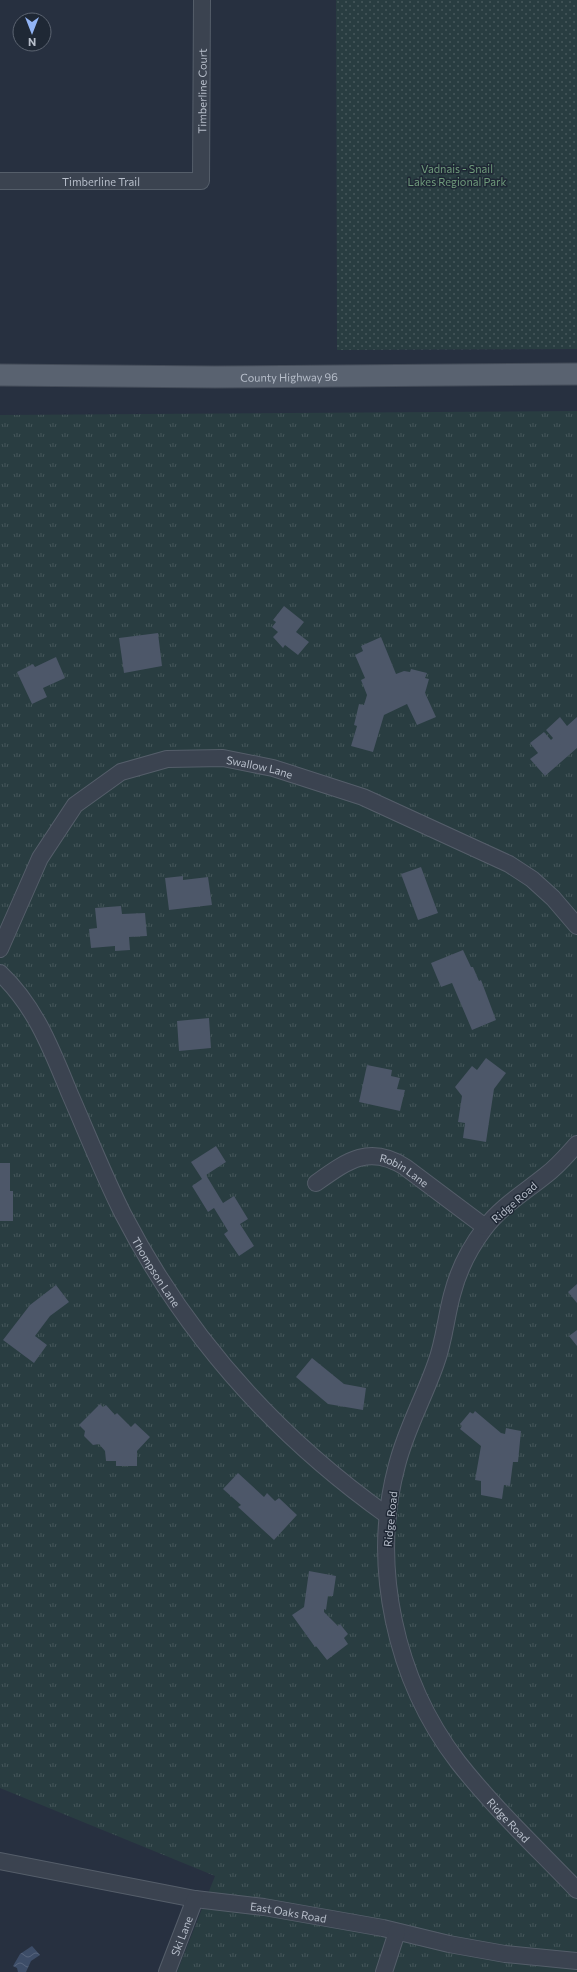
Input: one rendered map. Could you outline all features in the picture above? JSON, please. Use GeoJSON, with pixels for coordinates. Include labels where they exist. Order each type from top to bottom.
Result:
{"type":"FeatureCollection","features":[{"type":"Feature","properties":{"kind":"main road","name":"County Highway 96"},"geometry":{"type":"LineString","coordinates":[[0,375],[223,377],[577,374]]}},
{"type":"Feature","properties":{"kind":"street","name":"Timberline Court"},"geometry":{"type":"LineString","coordinates":[[201,181],[202,0]]}},
{"type":"Feature","properties":{"kind":"street","name":"Timberline Trail"},"geometry":{"type":"LineString","coordinates":[[0,181],[201,181]]}},
{"type":"Feature","properties":{"kind":"street","name":"Swallow Lane"},"geometry":{"type":"LineString","coordinates":[[0,949],[40,858],[75,805],[121,772],[166,759],[223,758],[273,768],[363,796],[509,864],[532,879],[548,893],[577,926]]}},
{"type":"Feature","properties":{"kind":"street","name":"Thompson Lane"},"geometry":{"type":"LineString","coordinates":[[0,972],[14,986],[32,1010],[44,1033],[97,1159],[124,1214],[154,1268],[188,1319],[222,1364],[261,1408],[345,1486],[388,1516]]}},
{"type":"Feature","properties":{"kind":"street","name":"Ridge Road"},"geometry":{"type":"LineString","coordinates":[[577,1144],[560,1163],[514,1200],[485,1227],[469,1251],[458,1275],[452,1294],[437,1362],[408,1427],[396,1467],[388,1516],[386,1551],[388,1586],[394,1624],[405,1661],[419,1696],[437,1730],[458,1762],[485,1794],[577,1890]]}},
{"type":"Feature","properties":{"kind":"street","name":"Robin Lane"},"geometry":{"type":"LineString","coordinates":[[316,1183],[332,1172],[361,1156],[379,1155],[393,1159],[405,1167],[485,1227]]}},
{"type":"Feature","properties":{"kind":"street","name":"East Oaks Road"},"geometry":{"type":"LineString","coordinates":[[0,1861],[195,1900],[264,1907],[505,1954],[577,1961]]}},
{"type":"Feature","properties":{"kind":"street","name":"Ski Lane"},"geometry":{"type":"LineString","coordinates":[[167,1972],[195,1900]]}},
{"type":"Feature","properties":{"kind":"street"},"geometry":{"type":"LineString","coordinates":[[384,1972],[397,1932]]}},
{"type":"Feature","properties":{"kind":"green space","name":"Vadnais - Snail Lakes Regional Park"},"geometry":{"type":"Polygon","coordinates":[[[336,0],[577,0],[577,349],[337,350],[336,0]]]}},
{"type":"Feature","properties":{"kind":"green space"},"geometry":{"type":"Polygon","coordinates":[[[577,411],[577,1972],[177,1972],[215,1876],[0,1788],[0,415],[577,411]]]}},
{"type":"Feature","properties":{"kind":"water"},"geometry":{"type":"Polygon","coordinates":[[[32,1946],[40,1955],[31,1961],[26,1972],[18,1972],[17,1968],[13,1966],[20,1954],[32,1946]]]}},
{"type":"Feature","properties":{"kind":"building"},"geometry":{"type":"Polygon","coordinates":[[[284,606],[304,622],[296,632],[309,642],[298,655],[285,645],[283,648],[273,637],[278,632],[272,627],[276,622],[273,620],[284,606]]]}},
{"type":"Feature","properties":{"kind":"building"},"geometry":{"type":"Polygon","coordinates":[[[158,633],[162,666],[124,673],[119,638],[158,633]]]}},
{"type":"Feature","properties":{"kind":"building"},"geometry":{"type":"Polygon","coordinates":[[[381,637],[396,674],[404,671],[410,672],[411,669],[427,673],[425,678],[429,679],[425,693],[436,717],[417,725],[407,704],[384,715],[373,752],[351,746],[357,726],[354,725],[359,704],[364,705],[367,695],[361,680],[365,678],[355,655],[363,651],[361,646],[381,637]]]}},
{"type":"Feature","properties":{"kind":"building"},"geometry":{"type":"Polygon","coordinates":[[[56,657],[65,678],[43,688],[47,697],[32,704],[17,672],[33,664],[35,667],[56,657]]]}},
{"type":"Feature","properties":{"kind":"building"},"geometry":{"type":"Polygon","coordinates":[[[560,717],[567,726],[577,717],[577,748],[545,776],[530,759],[538,753],[530,743],[544,732],[551,740],[553,738],[546,730],[560,717]]]}},
{"type":"Feature","properties":{"kind":"building"},"geometry":{"type":"Polygon","coordinates":[[[421,867],[438,913],[418,920],[401,874],[421,867]]]}},
{"type":"Feature","properties":{"kind":"building"},"geometry":{"type":"Polygon","coordinates":[[[183,876],[183,880],[208,877],[212,905],[169,910],[165,878],[183,876]]]}},
{"type":"Feature","properties":{"kind":"building"},"geometry":{"type":"Polygon","coordinates":[[[121,906],[122,914],[145,913],[147,936],[129,937],[130,950],[115,951],[115,946],[91,948],[89,929],[97,928],[95,908],[121,906]]]}},
{"type":"Feature","properties":{"kind":"building"},"geometry":{"type":"Polygon","coordinates":[[[463,950],[479,981],[481,980],[496,1020],[472,1030],[452,983],[441,987],[431,963],[463,950]]]}},
{"type":"Feature","properties":{"kind":"building"},"geometry":{"type":"Polygon","coordinates":[[[209,1018],[211,1048],[179,1051],[177,1021],[209,1018]]]}},
{"type":"Feature","properties":{"kind":"building"},"geometry":{"type":"Polygon","coordinates":[[[486,1058],[506,1073],[494,1089],[486,1142],[463,1138],[465,1123],[458,1122],[462,1096],[455,1087],[472,1066],[477,1070],[486,1058]]]}},
{"type":"Feature","properties":{"kind":"building"},"geometry":{"type":"Polygon","coordinates":[[[367,1065],[392,1070],[391,1076],[400,1078],[397,1089],[405,1090],[400,1111],[359,1102],[367,1065]]]}},
{"type":"Feature","properties":{"kind":"building"},"geometry":{"type":"Polygon","coordinates":[[[216,1146],[226,1162],[206,1175],[223,1203],[234,1196],[248,1219],[240,1224],[254,1246],[239,1256],[224,1234],[228,1231],[214,1208],[208,1212],[192,1186],[202,1179],[191,1162],[216,1146]]]}},
{"type":"Feature","properties":{"kind":"building"},"geometry":{"type":"Polygon","coordinates":[[[0,1163],[10,1163],[10,1191],[13,1191],[13,1221],[0,1221],[0,1163]]]}},
{"type":"Feature","properties":{"kind":"building"},"geometry":{"type":"Polygon","coordinates":[[[577,1284],[577,1303],[568,1292],[577,1284]]]}},
{"type":"Feature","properties":{"kind":"building"},"geometry":{"type":"Polygon","coordinates":[[[56,1285],[69,1302],[50,1316],[35,1336],[47,1345],[34,1363],[3,1340],[30,1305],[56,1285]]]}},
{"type":"Feature","properties":{"kind":"building"},"geometry":{"type":"Polygon","coordinates":[[[577,1330],[577,1346],[569,1336],[577,1330]]]}},
{"type":"Feature","properties":{"kind":"building"},"geometry":{"type":"Polygon","coordinates":[[[312,1358],[344,1384],[366,1388],[363,1410],[328,1404],[296,1377],[312,1358]]]}},
{"type":"Feature","properties":{"kind":"building"},"geometry":{"type":"Polygon","coordinates":[[[100,1404],[103,1407],[106,1405],[115,1415],[117,1413],[131,1427],[135,1423],[150,1437],[137,1451],[137,1466],[116,1466],[116,1461],[106,1461],[105,1451],[99,1444],[93,1445],[84,1436],[85,1431],[79,1425],[100,1404]]]}},
{"type":"Feature","properties":{"kind":"building"},"geometry":{"type":"Polygon","coordinates":[[[475,1411],[501,1433],[505,1434],[506,1428],[521,1431],[518,1462],[513,1462],[510,1486],[504,1485],[502,1499],[481,1495],[481,1481],[475,1480],[481,1446],[460,1429],[462,1426],[460,1424],[470,1412],[473,1414],[475,1411]]]}},
{"type":"Feature","properties":{"kind":"building"},"geometry":{"type":"Polygon","coordinates":[[[238,1473],[264,1497],[267,1493],[275,1501],[279,1498],[297,1515],[274,1540],[238,1507],[241,1505],[223,1489],[238,1473]]]}},
{"type":"Feature","properties":{"kind":"building"},"geometry":{"type":"Polygon","coordinates":[[[309,1571],[336,1576],[333,1596],[328,1596],[326,1610],[324,1609],[324,1612],[338,1626],[340,1624],[348,1634],[344,1638],[348,1644],[327,1660],[316,1646],[315,1647],[292,1615],[304,1607],[309,1571]]]}}]}
